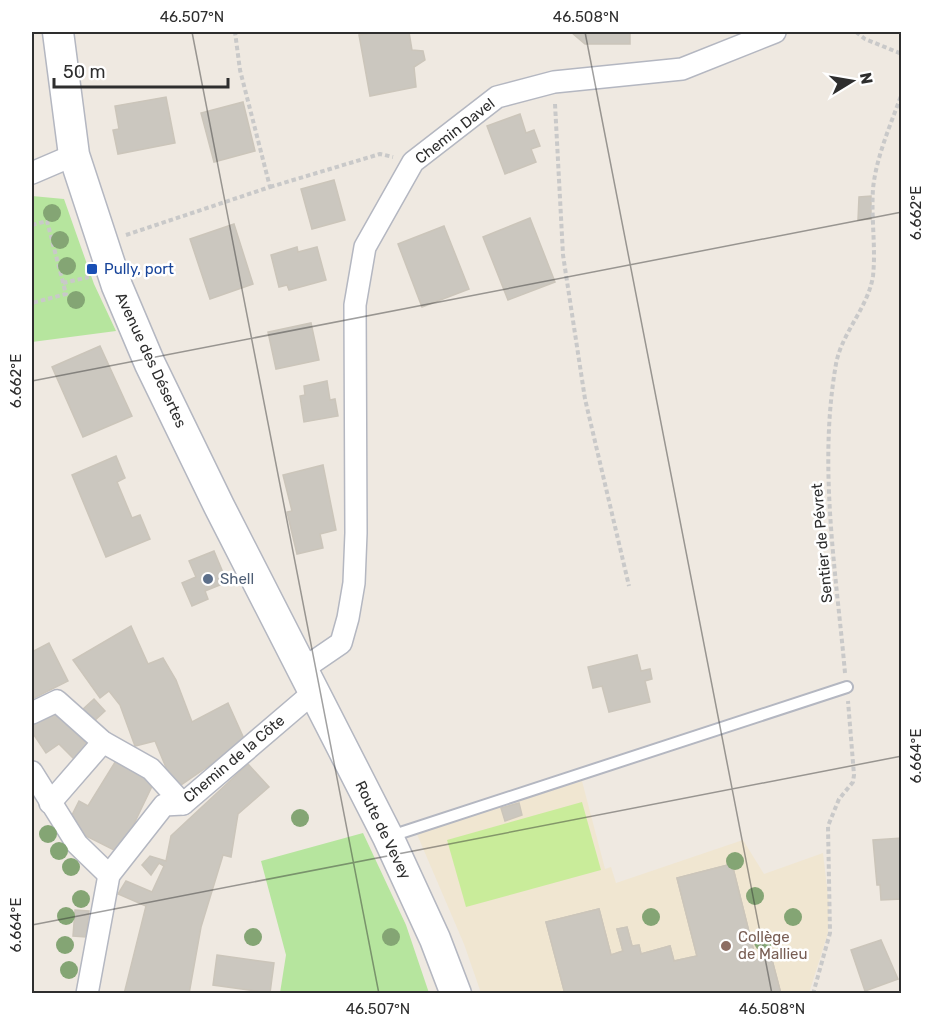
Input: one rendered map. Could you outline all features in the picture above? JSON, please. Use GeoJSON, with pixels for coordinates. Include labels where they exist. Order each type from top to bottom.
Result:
{"type":"FeatureCollection","features":[{"type":"Feature","properties":{"kind":"main road","name":"Avenue des Désertes"},"geometry":{"type":"LineString","coordinates":[[58,32],[74,155],[101,243],[146,354],[219,506],[308,681]]}},
{"type":"Feature","properties":{"kind":"main road","name":"Route de Vevey"},"geometry":{"type":"LineString","coordinates":[[308,681],[388,837],[435,939],[456,993]]}},
{"type":"Feature","properties":{"kind":"street","name":"Chemin Davel"},"geometry":{"type":"LineString","coordinates":[[308,681],[341,643],[354,583],[356,533],[355,312],[361,264],[365,247],[413,162],[497,97],[554,82],[682,69],[776,32]]}},
{"type":"Feature","properties":{"kind":"street"},"geometry":{"type":"LineString","coordinates":[[32,173],[74,155]]}},
{"type":"Feature","properties":{"kind":"street","name":"Chemin de la Côte"},"geometry":{"type":"LineString","coordinates":[[109,876],[164,805],[183,804],[308,681]]}},
{"type":"Feature","properties":{"kind":"street"},"geometry":{"type":"LineString","coordinates":[[32,713],[57,701],[103,742],[151,769],[183,804]]}},
{"type":"Feature","properties":{"kind":"street"},"geometry":{"type":"LineString","coordinates":[[50,803],[103,742]]}},
{"type":"Feature","properties":{"kind":"street"},"geometry":{"type":"LineString","coordinates":[[32,772],[77,844],[109,876],[87,993]]}},
{"type":"Feature","properties":{"kind":"lane"},"geometry":{"type":"LineString","coordinates":[[388,837],[847,687]]}},
{"type":"Feature","properties":{"kind":"path"},"geometry":{"type":"LineString","coordinates":[[235,32],[240,70],[270,187]]}},
{"type":"Feature","properties":{"kind":"path"},"geometry":{"type":"LineString","coordinates":[[856,32],[865,39],[902,54]]}},
{"type":"Feature","properties":{"kind":"path"},"geometry":{"type":"LineString","coordinates":[[554,82],[565,266],[585,399],[629,586]]}},
{"type":"Feature","properties":{"kind":"path","name":"Sentier de Pévret"},"geometry":{"type":"LineString","coordinates":[[813,993],[830,933],[828,826],[832,812],[853,782],[854,775],[828,473],[836,364],[842,340],[870,290],[873,275],[873,190],[877,169],[902,93]]}},
{"type":"Feature","properties":{"kind":"path"},"geometry":{"type":"LineString","coordinates":[[125,235],[270,187],[380,154],[413,162]]}},
{"type":"Feature","properties":{"kind":"path"},"geometry":{"type":"LineString","coordinates":[[32,225],[47,221],[66,294],[32,303]]}},
{"type":"Feature","properties":{"kind":"path"},"geometry":{"type":"LineString","coordinates":[[63,283],[95,276]]}},
{"type":"Feature","properties":{"kind":"shaded area"},"geometry":{"type":"Polygon","coordinates":[[[582,781],[605,869],[611,867],[616,883],[743,840],[764,874],[823,853],[829,904],[828,933],[809,993],[481,993],[464,944],[416,832],[582,781]]]}},
{"type":"Feature","properties":{"kind":"green space"},"geometry":{"type":"Polygon","coordinates":[[[32,196],[64,199],[94,284],[116,331],[32,342],[32,196]]]}},
{"type":"Feature","properties":{"kind":"green space"},"geometry":{"type":"Polygon","coordinates":[[[582,802],[601,870],[466,907],[447,840],[582,802]]]}},
{"type":"Feature","properties":{"kind":"green space"},"geometry":{"type":"Polygon","coordinates":[[[363,833],[406,925],[429,993],[280,993],[286,955],[261,861],[363,833]]]}},
{"type":"Feature","properties":{"kind":"building"},"geometry":{"type":"Polygon","coordinates":[[[409,32],[412,50],[423,51],[425,60],[414,67],[416,87],[370,96],[359,35],[409,32]]]}},
{"type":"Feature","properties":{"kind":"building"},"geometry":{"type":"Polygon","coordinates":[[[571,32],[630,32],[630,44],[585,44],[571,32]]]}},
{"type":"Feature","properties":{"kind":"building"},"geometry":{"type":"Polygon","coordinates":[[[166,97],[175,143],[118,154],[113,130],[119,129],[115,106],[166,97]]]}},
{"type":"Feature","properties":{"kind":"building"},"geometry":{"type":"Polygon","coordinates":[[[243,102],[255,151],[214,162],[201,113],[243,102]]]}},
{"type":"Feature","properties":{"kind":"building"},"geometry":{"type":"Polygon","coordinates":[[[520,114],[526,133],[534,130],[540,146],[531,149],[536,162],[505,174],[487,126],[520,114]]]}},
{"type":"Feature","properties":{"kind":"building"},"geometry":{"type":"Polygon","coordinates":[[[334,180],[345,220],[312,229],[301,189],[334,180]]]}},
{"type":"Feature","properties":{"kind":"building"},"geometry":{"type":"Polygon","coordinates":[[[871,196],[871,219],[858,220],[859,197],[871,196]]]}},
{"type":"Feature","properties":{"kind":"building"},"geometry":{"type":"Polygon","coordinates":[[[530,218],[555,282],[508,300],[483,237],[530,218]]]}},
{"type":"Feature","properties":{"kind":"building"},"geometry":{"type":"Polygon","coordinates":[[[234,224],[253,284],[210,299],[190,239],[234,224]]]}},
{"type":"Feature","properties":{"kind":"building"},"geometry":{"type":"Polygon","coordinates":[[[444,226],[469,289],[422,307],[398,244],[444,226]]]}},
{"type":"Feature","properties":{"kind":"building"},"geometry":{"type":"Polygon","coordinates":[[[297,247],[298,252],[317,247],[326,280],[289,290],[287,285],[279,287],[271,255],[297,247]]]}},
{"type":"Feature","properties":{"kind":"building"},"geometry":{"type":"Polygon","coordinates":[[[311,323],[319,360],[276,369],[268,332],[311,323]]]}},
{"type":"Feature","properties":{"kind":"building"},"geometry":{"type":"Polygon","coordinates":[[[100,346],[132,416],[83,437],[52,367],[100,346]]]}},
{"type":"Feature","properties":{"kind":"building"},"geometry":{"type":"Polygon","coordinates":[[[327,381],[330,400],[335,399],[338,416],[304,422],[300,396],[305,395],[304,386],[327,381]]]}},
{"type":"Feature","properties":{"kind":"building"},"geometry":{"type":"Polygon","coordinates":[[[116,456],[125,478],[117,482],[132,518],[140,515],[150,539],[106,557],[72,475],[116,456]]]}},
{"type":"Feature","properties":{"kind":"building"},"geometry":{"type":"Polygon","coordinates":[[[323,465],[336,530],[320,534],[323,548],[297,554],[287,512],[292,511],[283,475],[323,465]]]}},
{"type":"Feature","properties":{"kind":"building","name":"Shell"},"geometry":{"type":"Polygon","coordinates":[[[214,551],[227,582],[205,591],[208,599],[192,606],[182,583],[196,577],[189,561],[214,551]]]}},
{"type":"Feature","properties":{"kind":"building"},"geometry":{"type":"Polygon","coordinates":[[[131,626],[148,664],[163,658],[176,680],[192,722],[228,703],[245,741],[175,789],[155,741],[135,746],[120,705],[109,691],[100,698],[73,660],[131,626]]]}},
{"type":"Feature","properties":{"kind":"building"},"geometry":{"type":"Polygon","coordinates":[[[49,643],[68,681],[32,699],[32,652],[49,643]]]}},
{"type":"Feature","properties":{"kind":"building"},"geometry":{"type":"Polygon","coordinates":[[[637,655],[641,671],[650,669],[652,679],[645,681],[650,702],[609,712],[602,686],[593,688],[588,667],[637,655]]]}},
{"type":"Feature","properties":{"kind":"building"},"geometry":{"type":"Polygon","coordinates":[[[94,699],[105,711],[93,722],[82,710],[94,699]]]}},
{"type":"Feature","properties":{"kind":"building"},"geometry":{"type":"Polygon","coordinates":[[[49,712],[60,715],[90,748],[79,764],[59,744],[46,753],[32,732],[32,724],[49,712]]]}},
{"type":"Feature","properties":{"kind":"building"},"geometry":{"type":"Polygon","coordinates":[[[117,759],[154,782],[120,853],[84,835],[72,815],[79,801],[88,806],[117,759]]]}},
{"type":"Feature","properties":{"kind":"building"},"geometry":{"type":"Polygon","coordinates":[[[248,764],[269,787],[238,814],[231,857],[223,855],[201,927],[189,994],[124,994],[146,906],[118,894],[126,881],[152,892],[164,866],[159,863],[151,875],[142,865],[150,856],[166,861],[171,836],[248,764]]]}},
{"type":"Feature","properties":{"kind":"building"},"geometry":{"type":"Polygon","coordinates":[[[519,803],[522,815],[505,821],[501,808],[519,803]]]}},
{"type":"Feature","properties":{"kind":"building"},"geometry":{"type":"Polygon","coordinates":[[[902,838],[902,899],[881,900],[880,885],[877,885],[873,840],[902,838]]]}},
{"type":"Feature","properties":{"kind":"building","name":"Collège de Mallieu"},"geometry":{"type":"Polygon","coordinates":[[[732,864],[756,960],[771,956],[781,994],[706,994],[700,970],[656,981],[659,994],[565,994],[546,922],[599,909],[611,955],[623,951],[617,929],[627,927],[632,946],[639,945],[641,954],[670,946],[674,961],[697,956],[677,878],[732,864]]]}},
{"type":"Feature","properties":{"kind":"building","name":"Collège de Mallieu"},"geometry":{"type":"Polygon","coordinates":[[[732,864],[756,960],[771,956],[781,994],[565,994],[546,922],[599,909],[611,955],[623,951],[617,929],[627,927],[632,946],[639,945],[641,954],[670,946],[674,961],[697,956],[677,878],[732,864]]]}},
{"type":"Feature","properties":{"kind":"building"},"geometry":{"type":"Polygon","coordinates":[[[75,910],[89,911],[86,937],[73,936],[75,910]]]}},
{"type":"Feature","properties":{"kind":"building"},"geometry":{"type":"Polygon","coordinates":[[[881,940],[898,979],[865,991],[851,950],[881,940]]]}},
{"type":"Feature","properties":{"kind":"building"},"geometry":{"type":"Polygon","coordinates":[[[217,955],[274,963],[270,993],[213,985],[217,955]]]}},
{"type":"Feature","properties":{"kind":"place","name":"Pully, port"},"geometry":{"type":"Point","coordinates":[92,269]}},
{"type":"Feature","properties":{"kind":"place","name":"Shell"},"geometry":{"type":"Point","coordinates":[208,579]}},
{"type":"Feature","properties":{"kind":"place","name":"Collège de Mallieu"},"geometry":{"type":"Point","coordinates":[726,946]}}]}
